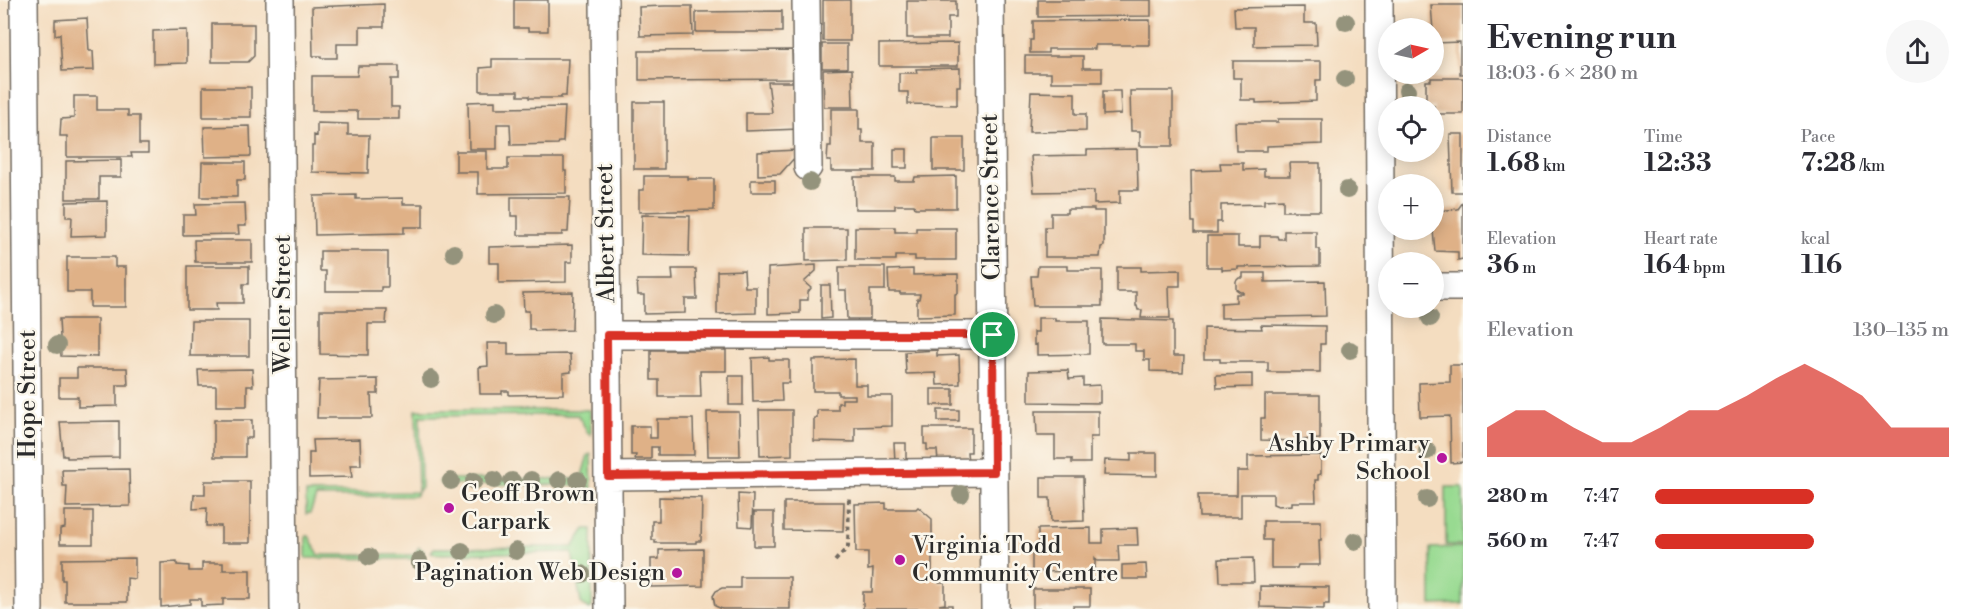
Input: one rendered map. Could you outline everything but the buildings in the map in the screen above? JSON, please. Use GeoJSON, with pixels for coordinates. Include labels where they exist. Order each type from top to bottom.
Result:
{"type":"FeatureCollection","features":[{"type":"Feature","properties":{"kind":"street"},"geometry":{"type":"LineString","coordinates":[[8,0],[26,0]]}},
{"type":"Feature","properties":{"kind":"street","name":"Hope Street"},"geometry":{"type":"LineString","coordinates":[[26,0],[29,609]]}},
{"type":"Feature","properties":{"kind":"street","name":"Weller Street"},"geometry":{"type":"LineString","coordinates":[[280,0],[284,609]]}},
{"type":"Feature","properties":{"kind":"street","name":"Albert Street"},"geometry":{"type":"LineString","coordinates":[[603,0],[609,609]]}},
{"type":"Feature","properties":{"kind":"street"},"geometry":{"type":"LineString","coordinates":[[806,0],[808,167]]}},
{"type":"Feature","properties":{"kind":"street","name":"Clarence Street"},"geometry":{"type":"LineString","coordinates":[[990,0],[995,609]]}},
{"type":"Feature","properties":{"kind":"street"},"geometry":{"type":"LineString","coordinates":[[1379,0],[1384,252]]}},
{"type":"Feature","properties":{"kind":"street"},"geometry":{"type":"LineString","coordinates":[[1444,287],[1463,287]]}},
{"type":"Feature","properties":{"kind":"street"},"geometry":{"type":"LineString","coordinates":[[1382,609],[1385,318]]}},
{"type":"Feature","properties":{"kind":"street"},"geometry":{"type":"LineString","coordinates":[[607,335],[993,335]]}},
{"type":"Feature","properties":{"kind":"street"},"geometry":{"type":"LineString","coordinates":[[608,476],[994,472]]}},
{"type":"Feature","properties":{"kind":"path"},"geometry":{"type":"LineString","coordinates":[[835,561],[848,547],[849,472]]}},
{"type":"Feature","properties":{"kind":"green space"},"geometry":{"type":"Polygon","coordinates":[[[416,410],[590,410],[591,435],[578,415],[420,416],[421,488],[418,492],[416,410]]]}},
{"type":"Feature","properties":{"kind":"green space"},"geometry":{"type":"Polygon","coordinates":[[[591,454],[592,502],[588,501],[581,485],[442,484],[439,482],[442,479],[581,479],[588,455],[591,454]]]}},
{"type":"Feature","properties":{"kind":"green space"},"geometry":{"type":"Polygon","coordinates":[[[1446,487],[1463,487],[1463,545],[1446,545],[1446,487]]]}},
{"type":"Feature","properties":{"kind":"green space"},"geometry":{"type":"Polygon","coordinates":[[[418,492],[415,496],[316,497],[310,513],[306,514],[306,493],[418,492]]]}},
{"type":"Feature","properties":{"kind":"green space"},"geometry":{"type":"Polygon","coordinates":[[[585,529],[592,529],[592,607],[589,609],[581,603],[572,552],[436,554],[431,552],[434,548],[573,547],[585,529]]]}},
{"type":"Feature","properties":{"kind":"green space"},"geometry":{"type":"Polygon","coordinates":[[[306,536],[309,536],[319,555],[414,555],[419,547],[424,551],[422,558],[424,564],[416,565],[413,559],[306,558],[306,536]]]}},
{"type":"Feature","properties":{"kind":"green space"},"geometry":{"type":"Polygon","coordinates":[[[1463,547],[1463,604],[1431,605],[1431,548],[1463,547]]]}},
{"type":"Feature","properties":{"kind":"place","name":"Ashby Primary School"},"geometry":{"type":"Point","coordinates":[1442,458]}},
{"type":"Feature","properties":{"kind":"place","name":"Geoff Brown Carpark"},"geometry":{"type":"Point","coordinates":[449,508]}},
{"type":"Feature","properties":{"kind":"place","name":"Virginia Todd Community Centre"},"geometry":{"type":"Point","coordinates":[900,560]}},
{"type":"Feature","properties":{"kind":"place","name":"Pagination Web Design"},"geometry":{"type":"Point","coordinates":[677,573]}},
{"type":"Feature","properties":{"kind":"route"},"geometry":{"type":"LineString","coordinates":[[607,335],[993,335],[994,472],[608,476],[607,335]]}}]}
